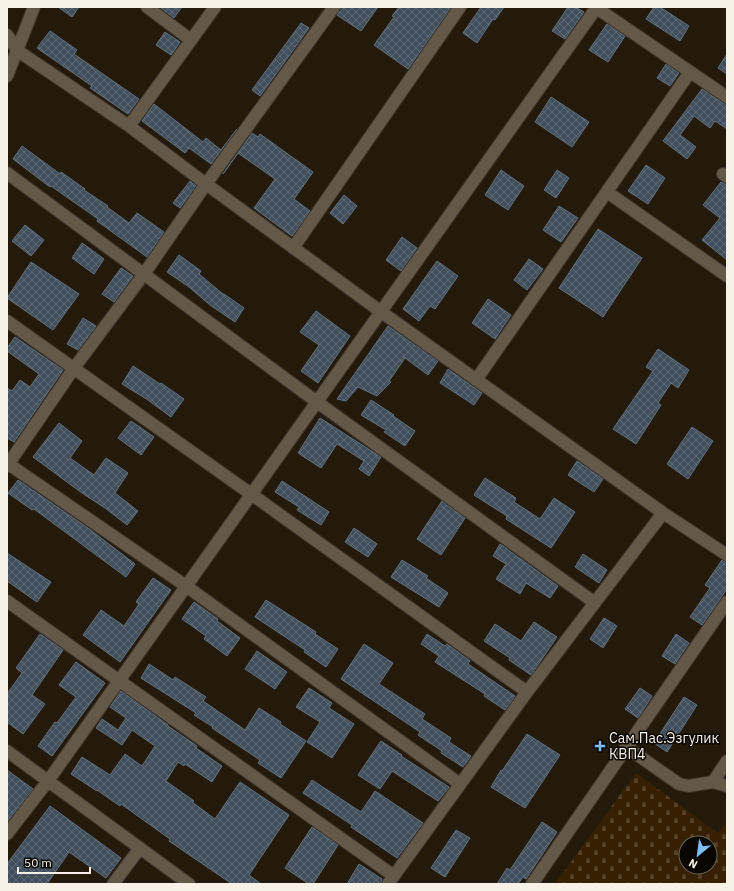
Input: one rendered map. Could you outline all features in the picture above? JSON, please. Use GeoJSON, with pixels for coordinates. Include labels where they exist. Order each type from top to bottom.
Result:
{"type":"FeatureCollection","features":[{"type":"Feature","properties":{"kind":"street"},"geometry":{"type":"LineString","coordinates":[[7,76],[34,7]]}},
{"type":"Feature","properties":{"kind":"street"},"geometry":{"type":"LineString","coordinates":[[147,7],[191,40]]}},
{"type":"Feature","properties":{"kind":"street"},"geometry":{"type":"LineString","coordinates":[[129,126],[215,7]]}},
{"type":"Feature","properties":{"kind":"street"},"geometry":{"type":"LineString","coordinates":[[334,7],[206,184],[144,274],[74,368],[8,464],[186,586],[460,784]]}},
{"type":"Feature","properties":{"kind":"street"},"geometry":{"type":"LineString","coordinates":[[293,248],[460,7]]}},
{"type":"Feature","properties":{"kind":"street"},"geometry":{"type":"LineString","coordinates":[[7,834],[48,781],[120,680],[596,7],[727,97]]}},
{"type":"Feature","properties":{"kind":"street"},"geometry":{"type":"LineString","coordinates":[[7,35],[18,51],[129,126],[293,248],[476,380],[663,513],[727,555]]}},
{"type":"Feature","properties":{"kind":"street"},"geometry":{"type":"LineString","coordinates":[[476,380],[690,72]]}},
{"type":"Feature","properties":{"kind":"street"},"geometry":{"type":"LineString","coordinates":[[7,173],[317,402],[595,603]]}},
{"type":"Feature","properties":{"kind":"street"},"geometry":{"type":"LineString","coordinates":[[607,192],[727,276]]}},
{"type":"Feature","properties":{"kind":"street"},"geometry":{"type":"LineString","coordinates":[[7,321],[527,692]]}},
{"type":"Feature","properties":{"kind":"street"},"geometry":{"type":"LineString","coordinates":[[7,601],[120,680],[391,880],[527,692],[663,513]]}},
{"type":"Feature","properties":{"kind":"street"},"geometry":{"type":"LineString","coordinates":[[532,884],[727,602]]}},
{"type":"Feature","properties":{"kind":"street"},"geometry":{"type":"LineString","coordinates":[[626,747],[679,784],[688,786],[713,782],[727,786]]}},
{"type":"Feature","properties":{"kind":"street"},"geometry":{"type":"LineString","coordinates":[[7,751],[189,884]]}},
{"type":"Feature","properties":{"kind":"street"},"geometry":{"type":"LineString","coordinates":[[713,782],[727,761]]}},
{"type":"Feature","properties":{"kind":"street"},"geometry":{"type":"LineString","coordinates":[[113,884],[140,848]]}},
{"type":"Feature","properties":{"kind":"green space"},"geometry":{"type":"Polygon","coordinates":[[[636,773],[718,833],[727,822],[727,884],[555,884],[636,773]]]}},
{"type":"Feature","properties":{"kind":"building"},"geometry":{"type":"Polygon","coordinates":[[[58,7],[79,7],[72,17],[58,7]]]}},
{"type":"Feature","properties":{"kind":"building"},"geometry":{"type":"Polygon","coordinates":[[[160,7],[182,7],[174,18],[160,7]]]}},
{"type":"Feature","properties":{"kind":"building"},"geometry":{"type":"Polygon","coordinates":[[[341,7],[378,7],[361,31],[337,15],[341,7]]]}},
{"type":"Feature","properties":{"kind":"building"},"geometry":{"type":"Polygon","coordinates":[[[399,7],[451,7],[408,69],[374,45],[394,17],[392,16],[399,7]]]}},
{"type":"Feature","properties":{"kind":"building"},"geometry":{"type":"Polygon","coordinates":[[[481,7],[504,7],[495,20],[493,19],[477,43],[463,33],[481,7]]]}},
{"type":"Feature","properties":{"kind":"building"},"geometry":{"type":"Polygon","coordinates":[[[568,7],[575,7],[584,12],[565,39],[552,31],[568,7]]]}},
{"type":"Feature","properties":{"kind":"building"},"geometry":{"type":"Polygon","coordinates":[[[654,7],[660,7],[689,26],[680,41],[646,19],[654,7]]]}},
{"type":"Feature","properties":{"kind":"building"},"geometry":{"type":"Polygon","coordinates":[[[301,23],[309,28],[260,96],[252,90],[301,23]]]}},
{"type":"Feature","properties":{"kind":"building"},"geometry":{"type":"Polygon","coordinates":[[[607,24],[625,36],[608,62],[589,50],[607,24]]]}},
{"type":"Feature","properties":{"kind":"building"},"geometry":{"type":"Polygon","coordinates":[[[50,31],[77,50],[74,54],[139,99],[128,114],[90,88],[92,86],[37,48],[50,31]]]}},
{"type":"Feature","properties":{"kind":"building"},"geometry":{"type":"Polygon","coordinates":[[[165,32],[180,42],[171,55],[156,45],[165,32]]]}},
{"type":"Feature","properties":{"kind":"building"},"geometry":{"type":"Polygon","coordinates":[[[727,54],[727,74],[718,68],[727,54]]]}},
{"type":"Feature","properties":{"kind":"building"},"geometry":{"type":"Polygon","coordinates":[[[666,64],[679,73],[670,86],[657,78],[666,64]]]}},
{"type":"Feature","properties":{"kind":"building"},"geometry":{"type":"Polygon","coordinates":[[[702,89],[723,103],[727,104],[727,129],[715,121],[710,128],[694,116],[680,135],[696,147],[687,159],[663,141],[702,89]]]}},
{"type":"Feature","properties":{"kind":"building"},"geometry":{"type":"Polygon","coordinates":[[[551,97],[589,122],[572,147],[535,122],[551,97]]]}},
{"type":"Feature","properties":{"kind":"building"},"geometry":{"type":"Polygon","coordinates":[[[154,104],[203,142],[206,138],[221,150],[237,129],[211,164],[189,148],[185,153],[142,121],[154,104]]]}},
{"type":"Feature","properties":{"kind":"building"},"geometry":{"type":"Polygon","coordinates":[[[252,133],[258,137],[260,134],[313,172],[294,199],[310,211],[292,236],[254,208],[275,179],[238,153],[223,174],[252,133]]]}},
{"type":"Feature","properties":{"kind":"building"},"geometry":{"type":"Polygon","coordinates":[[[22,146],[60,174],[61,172],[85,189],[84,190],[108,206],[107,207],[129,223],[137,213],[164,232],[147,257],[97,221],[98,219],[51,186],[50,187],[13,159],[22,146]]]}},
{"type":"Feature","properties":{"kind":"building"},"geometry":{"type":"Polygon","coordinates":[[[646,165],[665,178],[648,204],[628,191],[646,165]]]}},
{"type":"Feature","properties":{"kind":"building"},"geometry":{"type":"Polygon","coordinates":[[[501,170],[524,186],[508,210],[485,195],[501,170]]]}},
{"type":"Feature","properties":{"kind":"building"},"geometry":{"type":"Polygon","coordinates":[[[557,170],[569,178],[556,198],[544,190],[557,170]]]}},
{"type":"Feature","properties":{"kind":"building"},"geometry":{"type":"Polygon","coordinates":[[[190,181],[196,186],[180,208],[173,203],[190,181]]]}},
{"type":"Feature","properties":{"kind":"building"},"geometry":{"type":"Polygon","coordinates":[[[721,182],[727,185],[727,260],[702,240],[720,218],[703,205],[721,182]]]}},
{"type":"Feature","properties":{"kind":"building"},"geometry":{"type":"Polygon","coordinates":[[[344,195],[357,206],[343,224],[330,213],[344,195]]]}},
{"type":"Feature","properties":{"kind":"building"},"geometry":{"type":"Polygon","coordinates":[[[559,206],[578,218],[561,242],[543,230],[559,206]]]}},
{"type":"Feature","properties":{"kind":"building"},"geometry":{"type":"Polygon","coordinates":[[[25,225],[44,240],[31,256],[12,241],[25,225]]]}},
{"type":"Feature","properties":{"kind":"building"},"geometry":{"type":"Polygon","coordinates":[[[598,229],[642,258],[603,317],[559,288],[598,229]]]}},
{"type":"Feature","properties":{"kind":"building"},"geometry":{"type":"Polygon","coordinates":[[[402,237],[417,248],[401,271],[386,260],[402,237]]]}},
{"type":"Feature","properties":{"kind":"building"},"geometry":{"type":"Polygon","coordinates":[[[82,243],[104,259],[94,274],[72,258],[82,243]]]}},
{"type":"Feature","properties":{"kind":"building"},"geometry":{"type":"Polygon","coordinates":[[[179,255],[201,271],[199,274],[223,294],[244,308],[235,322],[167,272],[179,255]]]}},
{"type":"Feature","properties":{"kind":"building"},"geometry":{"type":"Polygon","coordinates":[[[529,259],[543,269],[527,290],[514,280],[529,259]]]}},
{"type":"Feature","properties":{"kind":"building"},"geometry":{"type":"Polygon","coordinates":[[[437,261],[458,276],[435,309],[430,306],[419,321],[403,309],[437,261]]]}},
{"type":"Feature","properties":{"kind":"building"},"geometry":{"type":"Polygon","coordinates":[[[31,262],[79,294],[53,330],[7,298],[31,262]]]}},
{"type":"Feature","properties":{"kind":"building"},"geometry":{"type":"Polygon","coordinates":[[[121,268],[133,276],[114,302],[102,294],[121,268]]]}},
{"type":"Feature","properties":{"kind":"building"},"geometry":{"type":"Polygon","coordinates":[[[488,299],[511,315],[495,339],[472,323],[488,299]]]}},
{"type":"Feature","properties":{"kind":"building"},"geometry":{"type":"Polygon","coordinates":[[[316,311],[350,336],[318,383],[301,371],[319,345],[300,332],[316,311]]]}},
{"type":"Feature","properties":{"kind":"building"},"geometry":{"type":"Polygon","coordinates":[[[83,318],[96,326],[78,350],[67,344],[83,318]]]}},
{"type":"Feature","properties":{"kind":"building"},"geometry":{"type":"Polygon","coordinates":[[[388,326],[438,361],[428,375],[405,358],[389,381],[391,382],[377,396],[358,387],[346,401],[337,399],[388,326]]]}},
{"type":"Feature","properties":{"kind":"building"},"geometry":{"type":"Polygon","coordinates":[[[15,337],[63,370],[14,442],[7,438],[7,388],[12,391],[20,380],[30,387],[39,374],[7,351],[7,348],[15,337]]]}},
{"type":"Feature","properties":{"kind":"building"},"geometry":{"type":"Polygon","coordinates":[[[658,349],[689,370],[678,388],[671,383],[658,403],[661,405],[636,444],[613,429],[653,371],[646,367],[658,349]]]}},
{"type":"Feature","properties":{"kind":"building"},"geometry":{"type":"Polygon","coordinates":[[[133,366],[184,399],[171,417],[148,400],[122,384],[133,366]]]}},
{"type":"Feature","properties":{"kind":"building"},"geometry":{"type":"Polygon","coordinates":[[[448,369],[482,393],[474,405],[440,383],[448,369]]]}},
{"type":"Feature","properties":{"kind":"building"},"geometry":{"type":"Polygon","coordinates":[[[371,400],[415,431],[405,446],[384,432],[386,430],[361,415],[371,400]]]}},
{"type":"Feature","properties":{"kind":"building"},"geometry":{"type":"Polygon","coordinates":[[[320,418],[381,457],[369,476],[359,469],[364,461],[337,444],[321,468],[298,453],[320,418]]]}},
{"type":"Feature","properties":{"kind":"building"},"geometry":{"type":"Polygon","coordinates":[[[131,421],[154,437],[141,455],[118,438],[131,421]]]}},
{"type":"Feature","properties":{"kind":"building"},"geometry":{"type":"Polygon","coordinates":[[[59,423],[82,441],[70,458],[94,475],[106,458],[128,473],[115,493],[138,511],[127,525],[33,457],[59,423]]]}},
{"type":"Feature","properties":{"kind":"building"},"geometry":{"type":"Polygon","coordinates":[[[692,427],[713,441],[688,479],[667,464],[692,427]]]}},
{"type":"Feature","properties":{"kind":"building"},"geometry":{"type":"Polygon","coordinates":[[[577,461],[603,479],[594,492],[568,475],[577,461]]]}},
{"type":"Feature","properties":{"kind":"building"},"geometry":{"type":"Polygon","coordinates":[[[485,478],[516,498],[514,502],[540,519],[554,498],[575,512],[551,548],[506,519],[507,516],[474,495],[485,478]]]}},
{"type":"Feature","properties":{"kind":"building"},"geometry":{"type":"Polygon","coordinates":[[[18,480],[88,528],[135,564],[126,577],[34,509],[32,510],[8,493],[18,480]]]}},
{"type":"Feature","properties":{"kind":"building"},"geometry":{"type":"Polygon","coordinates":[[[282,481],[329,512],[321,525],[297,510],[299,507],[275,492],[282,481]]]}},
{"type":"Feature","properties":{"kind":"building"},"geometry":{"type":"Polygon","coordinates":[[[442,501],[465,518],[441,555],[417,539],[442,501]]]}},
{"type":"Feature","properties":{"kind":"building"},"geometry":{"type":"Polygon","coordinates":[[[354,528],[377,544],[368,557],[345,542],[354,528]]]}},
{"type":"Feature","properties":{"kind":"building"},"geometry":{"type":"Polygon","coordinates":[[[500,544],[558,586],[550,598],[526,583],[520,594],[496,579],[506,564],[493,556],[500,544]]]}},
{"type":"Feature","properties":{"kind":"building"},"geometry":{"type":"Polygon","coordinates":[[[7,553],[51,582],[37,602],[7,581],[7,553]]]}},
{"type":"Feature","properties":{"kind":"building"},"geometry":{"type":"Polygon","coordinates":[[[583,554],[607,570],[599,583],[575,567],[583,554]]]}},
{"type":"Feature","properties":{"kind":"building"},"geometry":{"type":"Polygon","coordinates":[[[402,560],[428,576],[426,578],[448,593],[439,607],[391,577],[402,560]]]}},
{"type":"Feature","properties":{"kind":"building"},"geometry":{"type":"Polygon","coordinates":[[[722,560],[727,563],[727,589],[702,625],[690,617],[710,588],[705,585],[722,560]]]}},
{"type":"Feature","properties":{"kind":"building"},"geometry":{"type":"Polygon","coordinates":[[[153,578],[171,590],[120,662],[83,635],[101,610],[124,626],[139,604],[136,602],[153,578]]]}},
{"type":"Feature","properties":{"kind":"building"},"geometry":{"type":"Polygon","coordinates":[[[266,600],[316,632],[315,634],[338,649],[326,667],[304,652],[305,650],[255,617],[266,600]]]}},
{"type":"Feature","properties":{"kind":"building"},"geometry":{"type":"Polygon","coordinates":[[[194,602],[218,619],[217,621],[240,638],[227,656],[204,639],[206,636],[182,619],[194,602]]]}},
{"type":"Feature","properties":{"kind":"building"},"geometry":{"type":"Polygon","coordinates":[[[604,618],[617,626],[603,648],[590,639],[604,618]]]}},
{"type":"Feature","properties":{"kind":"building"},"geometry":{"type":"Polygon","coordinates":[[[534,622],[557,637],[531,675],[509,660],[510,658],[484,641],[495,624],[521,641],[534,622]]]}},
{"type":"Feature","properties":{"kind":"building"},"geometry":{"type":"Polygon","coordinates":[[[40,634],[63,650],[32,695],[45,704],[23,734],[7,722],[7,694],[22,673],[16,668],[40,634]]]}},
{"type":"Feature","properties":{"kind":"building"},"geometry":{"type":"Polygon","coordinates":[[[427,634],[445,646],[447,644],[470,661],[468,664],[515,696],[505,710],[484,696],[485,694],[435,662],[439,656],[421,644],[427,634]]]}},
{"type":"Feature","properties":{"kind":"building"},"geometry":{"type":"Polygon","coordinates":[[[676,634],[689,643],[675,664],[662,656],[676,634]]]}},
{"type":"Feature","properties":{"kind":"building"},"geometry":{"type":"Polygon","coordinates":[[[364,644],[393,663],[379,684],[425,714],[422,719],[451,738],[449,742],[471,756],[463,767],[441,753],[442,751],[418,735],[420,732],[341,679],[364,644]]]}},
{"type":"Feature","properties":{"kind":"building"},"geometry":{"type":"Polygon","coordinates":[[[257,651],[287,672],[275,689],[245,669],[257,651]]]}},
{"type":"Feature","properties":{"kind":"building"},"geometry":{"type":"Polygon","coordinates":[[[76,662],[105,683],[52,756],[38,746],[55,722],[57,723],[76,697],[59,685],[76,662]]]}},
{"type":"Feature","properties":{"kind":"building"},"geometry":{"type":"Polygon","coordinates":[[[149,664],[173,680],[175,677],[206,697],[203,701],[245,730],[259,708],[306,741],[281,778],[258,763],[260,760],[194,715],[196,713],[141,678],[149,664]]]}},
{"type":"Feature","properties":{"kind":"building"},"geometry":{"type":"Polygon","coordinates":[[[309,688],[332,703],[329,708],[354,724],[332,758],[307,742],[320,722],[296,707],[309,688]]]}},
{"type":"Feature","properties":{"kind":"building"},"geometry":{"type":"Polygon","coordinates":[[[640,688],[652,696],[638,718],[625,709],[640,688]]]}},
{"type":"Feature","properties":{"kind":"building"},"geometry":{"type":"Polygon","coordinates":[[[121,691],[222,766],[212,782],[185,764],[184,766],[178,762],[166,781],[194,801],[192,802],[215,819],[240,782],[289,815],[249,875],[261,884],[232,884],[169,841],[170,839],[121,804],[120,806],[71,774],[82,757],[110,775],[125,754],[142,766],[155,746],[132,730],[122,745],[96,728],[102,719],[118,730],[126,718],[110,707],[121,691]]]}},
{"type":"Feature","properties":{"kind":"building"},"geometry":{"type":"Polygon","coordinates":[[[684,697],[697,705],[667,752],[654,743],[684,697]]]}},
{"type":"Feature","properties":{"kind":"building"},"geometry":{"type":"Polygon","coordinates":[[[527,734],[560,755],[525,808],[491,787],[501,770],[502,771],[527,734]]]}},
{"type":"Feature","properties":{"kind":"building"},"geometry":{"type":"Polygon","coordinates":[[[381,741],[402,755],[401,756],[449,787],[438,801],[392,771],[380,789],[358,775],[381,741]]]}},
{"type":"Feature","properties":{"kind":"building"},"geometry":{"type":"Polygon","coordinates":[[[7,770],[33,789],[7,822],[7,770]]]}},
{"type":"Feature","properties":{"kind":"building"},"geometry":{"type":"Polygon","coordinates":[[[312,780],[361,812],[375,791],[423,823],[397,858],[351,827],[352,825],[303,793],[312,780]]]}},
{"type":"Feature","properties":{"kind":"building"},"geometry":{"type":"Polygon","coordinates":[[[50,806],[121,858],[106,878],[69,852],[47,884],[7,884],[7,864],[50,806]]]}},
{"type":"Feature","properties":{"kind":"building"},"geometry":{"type":"Polygon","coordinates":[[[542,822],[557,832],[526,879],[523,877],[518,884],[497,884],[507,868],[510,870],[542,822]]]}},
{"type":"Feature","properties":{"kind":"building"},"geometry":{"type":"Polygon","coordinates":[[[312,827],[338,845],[313,884],[309,884],[285,868],[312,827]]]}},
{"type":"Feature","properties":{"kind":"building"},"geometry":{"type":"Polygon","coordinates":[[[456,830],[470,838],[445,877],[431,868],[456,830]]]}},
{"type":"Feature","properties":{"kind":"building"},"geometry":{"type":"Polygon","coordinates":[[[359,864],[382,879],[381,884],[347,884],[359,864]]]}},
{"type":"Feature","properties":{"kind":"place","name":"Сам.Пас.Эзгулик КВП4"},"geometry":{"type":"Point","coordinates":[600,746]}}]}
